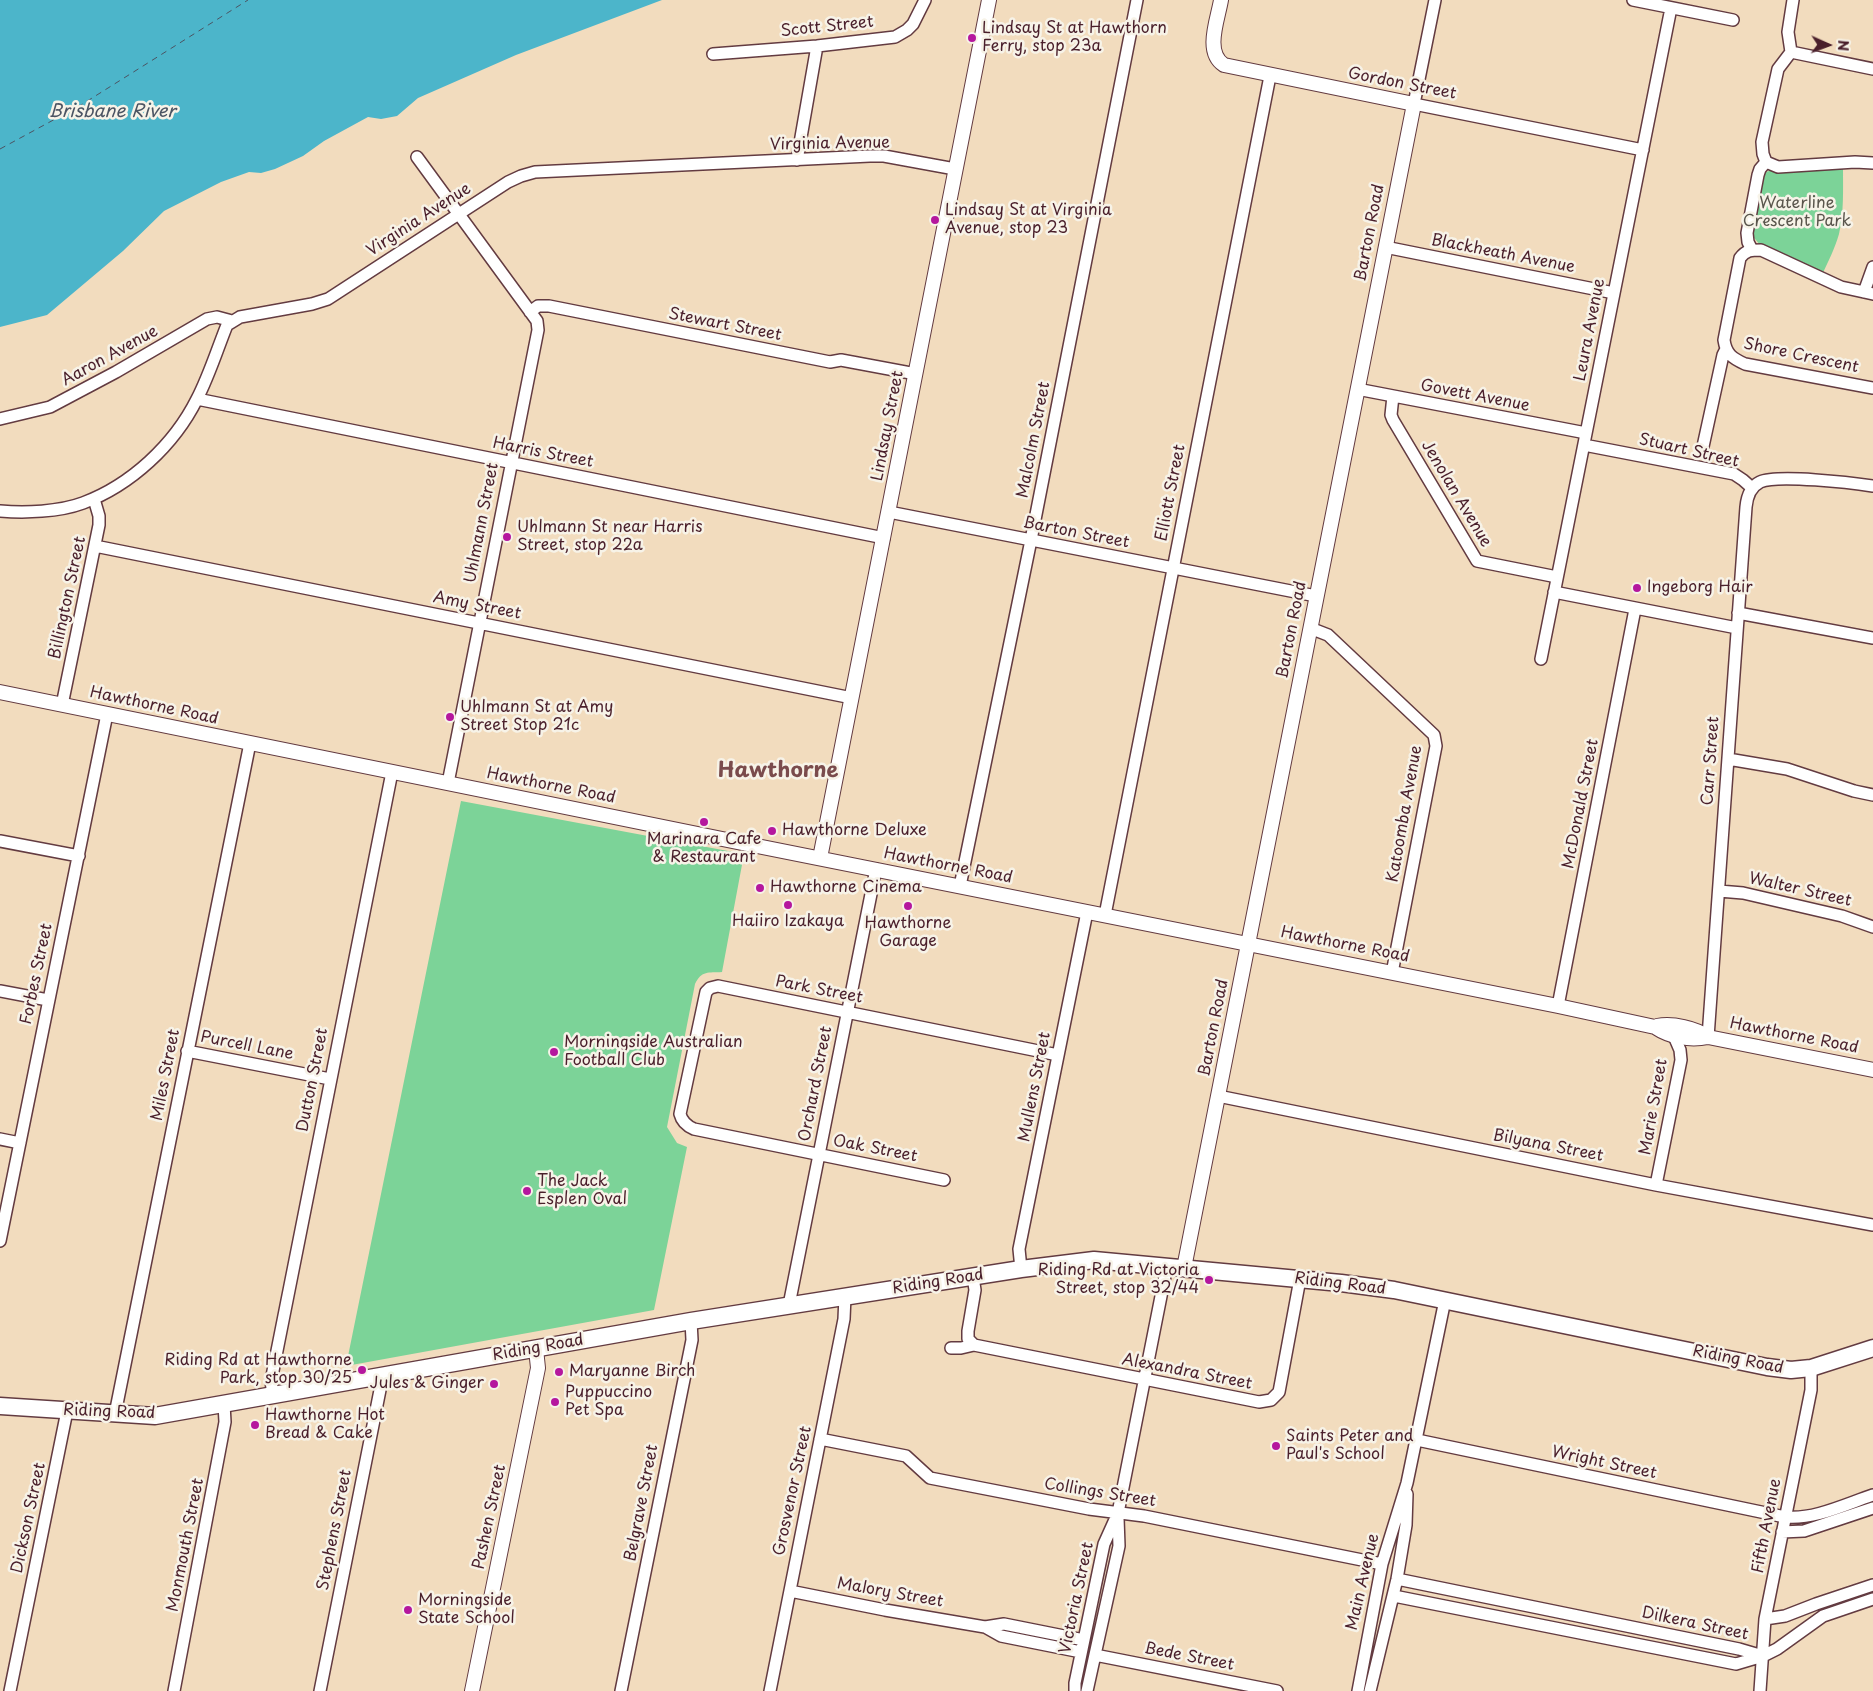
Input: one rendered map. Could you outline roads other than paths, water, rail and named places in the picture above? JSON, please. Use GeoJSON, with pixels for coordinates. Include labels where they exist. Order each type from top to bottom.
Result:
{"type":"FeatureCollection","features":[{"type":"Feature","properties":{"kind":"main road","name":"Riding Road"},"geometry":{"type":"LineString","coordinates":[[0,1406],[155,1416],[691,1321],[1021,1269],[1094,1260],[1300,1279],[1394,1290],[1767,1367],[1791,1370],[1811,1368],[1873,1348]]}},
{"type":"Feature","properties":{"kind":"street","name":"Scott Street"},"geometry":{"type":"LineString","coordinates":[[713,54],[817,46],[895,37],[914,24],[925,0]]}},
{"type":"Feature","properties":{"kind":"street","name":"Lindsay Street"},"geometry":{"type":"LineString","coordinates":[[820,858],[989,0]]}},
{"type":"Feature","properties":{"kind":"street","name":"Malcolm Street"},"geometry":{"type":"LineString","coordinates":[[960,886],[1138,0]]}},
{"type":"Feature","properties":{"kind":"street","name":"Gordon Street"},"geometry":{"type":"LineString","coordinates":[[1221,0],[1213,49],[1219,62],[1229,68],[1643,150]]}},
{"type":"Feature","properties":{"kind":"street","name":"Barton Road"},"geometry":{"type":"LineString","coordinates":[[1184,1268],[1435,0]]}},
{"type":"Feature","properties":{"kind":"street"},"geometry":{"type":"LineString","coordinates":[[1632,0],[1733,20]]}},
{"type":"Feature","properties":{"kind":"street"},"geometry":{"type":"LineString","coordinates":[[1793,0],[1788,32],[1791,52],[1778,69],[1762,142],[1762,154],[1766,162],[1778,167],[1855,162],[1873,163]]}},
{"type":"Feature","properties":{"kind":"street","name":"Leura Avenue"},"geometry":{"type":"LineString","coordinates":[[1541,660],[1671,8]]}},
{"type":"Feature","properties":{"kind":"street"},"geometry":{"type":"LineString","coordinates":[[797,160],[817,46]]}},
{"type":"Feature","properties":{"kind":"street"},"geometry":{"type":"LineString","coordinates":[[1791,52],[1873,69]]}},
{"type":"Feature","properties":{"kind":"street","name":"Elliott Street"},"geometry":{"type":"LineString","coordinates":[[1105,915],[1270,76]]}},
{"type":"Feature","properties":{"kind":"street","name":"Virginia Avenue"},"geometry":{"type":"LineString","coordinates":[[232,321],[240,317],[312,304],[328,299],[508,182],[535,172],[884,156],[956,169]]}},
{"type":"Feature","properties":{"kind":"street","name":"Uhlmann Street"},"geometry":{"type":"LineString","coordinates":[[417,158],[537,321],[538,330],[448,783]]}},
{"type":"Feature","properties":{"kind":"street"},"geometry":{"type":"LineString","coordinates":[[1766,162],[1758,175],[1747,233],[1748,242],[1752,250],[1761,250],[1840,287],[1869,293],[1873,266]]}},
{"type":"Feature","properties":{"kind":"street","name":"Blackheath Avenue"},"geometry":{"type":"LineString","coordinates":[[1386,247],[1614,293]]}},
{"type":"Feature","properties":{"kind":"street","name":"Shore Crescent"},"geometry":{"type":"LineString","coordinates":[[1752,250],[1745,252],[1740,258],[1724,340],[1725,351],[1745,364],[1873,388]]}},
{"type":"Feature","properties":{"kind":"street","name":"Stewart Street"},"geometry":{"type":"LineString","coordinates":[[530,312],[538,306],[549,306],[830,362],[841,360],[916,374]]}},
{"type":"Feature","properties":{"kind":"street","name":"Aaron Avenue"},"geometry":{"type":"LineString","coordinates":[[0,419],[50,407],[116,372],[207,319],[217,317],[232,321]]}},
{"type":"Feature","properties":{"kind":"street"},"geometry":{"type":"LineString","coordinates":[[0,510],[31,512],[70,506],[94,499],[140,471],[178,431],[197,399],[227,325],[232,321]]}},
{"type":"Feature","properties":{"kind":"street"},"geometry":{"type":"LineString","coordinates":[[1702,451],[1722,355],[1725,351]]}},
{"type":"Feature","properties":{"kind":"street","name":"Govett Avenue"},"geometry":{"type":"LineString","coordinates":[[1358,389],[1586,433]]}},
{"type":"Feature","properties":{"kind":"street","name":"Jenolan Avenue"},"geometry":{"type":"LineString","coordinates":[[1393,396],[1391,415],[1393,420],[1477,561],[1558,577]]}},
{"type":"Feature","properties":{"kind":"street","name":"Harris Street"},"geometry":{"type":"LineString","coordinates":[[197,399],[510,464],[884,538]]}},
{"type":"Feature","properties":{"kind":"street","name":"Stuart Street"},"geometry":{"type":"LineString","coordinates":[[1584,445],[1734,474],[1752,488],[1764,480],[1840,481],[1873,486]]}},
{"type":"Feature","properties":{"kind":"street","name":"Carr Street"},"geometry":{"type":"LineString","coordinates":[[1708,1037],[1746,500],[1752,488]]}},
{"type":"Feature","properties":{"kind":"street","name":"Billington Street"},"geometry":{"type":"LineString","coordinates":[[62,704],[99,525],[99,516],[94,499]]}},
{"type":"Feature","properties":{"kind":"street","name":"Barton Street"},"geometry":{"type":"LineString","coordinates":[[889,512],[1316,596]]}},
{"type":"Feature","properties":{"kind":"street","name":"Amy Street"},"geometry":{"type":"LineString","coordinates":[[95,546],[852,698]]}},
{"type":"Feature","properties":{"kind":"street"},"geometry":{"type":"LineString","coordinates":[[1554,592],[1737,628]]}},
{"type":"Feature","properties":{"kind":"street","name":"McDonald Street"},"geometry":{"type":"LineString","coordinates":[[1558,1006],[1635,609]]}},
{"type":"Feature","properties":{"kind":"street"},"geometry":{"type":"LineString","coordinates":[[1738,613],[1873,638]]}},
{"type":"Feature","properties":{"kind":"street","name":"Katoomba Avenue"},"geometry":{"type":"LineString","coordinates":[[1310,628],[1328,635],[1434,735],[1436,746],[1392,973]]}},
{"type":"Feature","properties":{"kind":"street","name":"Hawthorne Road"},"geometry":{"type":"LineString","coordinates":[[0,692],[1558,1006],[1654,1027],[1674,1036],[1697,1040],[1708,1037]]}},
{"type":"Feature","properties":{"kind":"street","name":"Forbes Street"},"geometry":{"type":"LineString","coordinates":[[0,1241],[107,714]]}},
{"type":"Feature","properties":{"kind":"street","name":"Miles Street"},"geometry":{"type":"LineString","coordinates":[[115,1414],[250,743]]}},
{"type":"Feature","properties":{"kind":"street"},"geometry":{"type":"LineString","coordinates":[[1728,759],[1787,769],[1854,791],[1873,795]]}},
{"type":"Feature","properties":{"kind":"street","name":"Dutton Street"},"geometry":{"type":"LineString","coordinates":[[273,1395],[271,1381],[392,772]]}},
{"type":"Feature","properties":{"kind":"street"},"geometry":{"type":"LineString","coordinates":[[0,841],[79,856]]}},
{"type":"Feature","properties":{"kind":"street","name":"Orchard Street"},"geometry":{"type":"LineString","coordinates":[[789,1305],[876,869]]}},
{"type":"Feature","properties":{"kind":"street","name":"Walter Street"},"geometry":{"type":"LineString","coordinates":[[1719,891],[1743,893],[1842,916],[1873,927]]}},
{"type":"Feature","properties":{"kind":"street","name":"Mullens Street"},"geometry":{"type":"LineString","coordinates":[[1021,1269],[1019,1249],[1087,912]]}},
{"type":"Feature","properties":{"kind":"street","name":"Park Street"},"geometry":{"type":"LineString","coordinates":[[684,1123],[680,1114],[706,992],[710,988],[718,986],[1058,1055]]}},
{"type":"Feature","properties":{"kind":"street"},"geometry":{"type":"LineString","coordinates":[[0,990],[48,1000]]}},
{"type":"Feature","properties":{"kind":"street","name":"Hawthorne Road"},"geometry":{"type":"LineString","coordinates":[[1654,1027],[1666,1024],[1700,1031],[1708,1037],[1873,1070]]}},
{"type":"Feature","properties":{"kind":"street","name":"Marie Street"},"geometry":{"type":"LineString","coordinates":[[1656,1185],[1681,1055],[1674,1036]]}},
{"type":"Feature","properties":{"kind":"street","name":"Purcell Lane"},"geometry":{"type":"LineString","coordinates":[[187,1051],[330,1079]]}},
{"type":"Feature","properties":{"kind":"street","name":"Bilyana Street"},"geometry":{"type":"LineString","coordinates":[[1218,1096],[1656,1185],[1873,1225]]}},
{"type":"Feature","properties":{"kind":"street","name":"Oak Street"},"geometry":{"type":"LineString","coordinates":[[684,1123],[694,1129],[944,1180]]}},
{"type":"Feature","properties":{"kind":"street"},"geometry":{"type":"LineString","coordinates":[[0,1139],[20,1143]]}},
{"type":"Feature","properties":{"kind":"street","name":"Victoria Street"},"geometry":{"type":"LineString","coordinates":[[1075,1691],[1081,1652],[1104,1544],[1118,1513],[1167,1266]]}},
{"type":"Feature","properties":{"kind":"street"},"geometry":{"type":"LineString","coordinates":[[973,1277],[975,1290],[968,1339],[974,1345]]}},
{"type":"Feature","properties":{"kind":"street","name":"Alexandra Street"},"geometry":{"type":"LineString","coordinates":[[951,1348],[974,1345],[1259,1402],[1271,1400],[1279,1392],[1300,1279]]}},
{"type":"Feature","properties":{"kind":"street","name":"Grosvenor Street"},"geometry":{"type":"LineString","coordinates":[[770,1691],[844,1319],[844,1296]]}},
{"type":"Feature","properties":{"kind":"street","name":"Main Avenue"},"geometry":{"type":"LineString","coordinates":[[1358,1691],[1382,1564],[1407,1482],[1445,1300]]}},
{"type":"Feature","properties":{"kind":"street","name":"Belgrave Street"},"geometry":{"type":"LineString","coordinates":[[620,1691],[692,1340],[691,1321]]}},
{"type":"Feature","properties":{"kind":"street","name":"Pashen Street"},"geometry":{"type":"LineString","coordinates":[[472,1691],[538,1368],[536,1349]]}},
{"type":"Feature","properties":{"kind":"street","name":"Fifth Avenue"},"geometry":{"type":"LineString","coordinates":[[1760,1691],[1765,1619],[1811,1390],[1811,1368]]}},
{"type":"Feature","properties":{"kind":"street","name":"Stephens Street"},"geometry":{"type":"LineString","coordinates":[[320,1691],[383,1376]]}},
{"type":"Feature","properties":{"kind":"street","name":"Monmouth Street"},"geometry":{"type":"LineString","coordinates":[[174,1691],[226,1422],[224,1404]]}},
{"type":"Feature","properties":{"kind":"street","name":"Dickson Street"},"geometry":{"type":"LineString","coordinates":[[10,1691],[66,1411]]}},
{"type":"Feature","properties":{"kind":"street","name":"Collings Street"},"geometry":{"type":"LineString","coordinates":[[820,1439],[906,1456],[930,1478],[1089,1509],[1144,1516],[1382,1564]]}},
{"type":"Feature","properties":{"kind":"street","name":"Wright Street"},"geometry":{"type":"LineString","coordinates":[[1417,1440],[1785,1517],[1798,1518],[1811,1515],[1873,1495]]}},
{"type":"Feature","properties":{"kind":"street","name":"Main Avenue"},"geometry":{"type":"LineString","coordinates":[[1370,1691],[1394,1596],[1406,1525],[1407,1482]]}},
{"type":"Feature","properties":{"kind":"street"},"geometry":{"type":"LineString","coordinates":[[1782,1532],[1804,1530],[1873,1508]]}},
{"type":"Feature","properties":{"kind":"street","name":"Victoria Street"},"geometry":{"type":"LineString","coordinates":[[1087,1691],[1119,1546],[1118,1513]]}},
{"type":"Feature","properties":{"kind":"street","name":"Dilkera Street"},"geometry":{"type":"LineString","coordinates":[[1397,1579],[1740,1649],[1763,1656]]}},
{"type":"Feature","properties":{"kind":"street"},"geometry":{"type":"LineString","coordinates":[[1765,1619],[1786,1616],[1873,1585]]}},
{"type":"Feature","properties":{"kind":"street","name":"Malory Street"},"geometry":{"type":"LineString","coordinates":[[790,1591],[985,1627],[1002,1636],[1081,1652]]}},
{"type":"Feature","properties":{"kind":"street","name":"Dilkera Street"},"geometry":{"type":"LineString","coordinates":[[1394,1596],[1736,1664],[1763,1656]]}},
{"type":"Feature","properties":{"kind":"street"},"geometry":{"type":"LineString","coordinates":[[1763,1656],[1777,1649],[1823,1616],[1873,1599]]}},
{"type":"Feature","properties":{"kind":"street","name":"Malory Street"},"geometry":{"type":"LineString","coordinates":[[985,1627],[1004,1624],[1084,1640]]}},
{"type":"Feature","properties":{"kind":"street","name":"Bede Street"},"geometry":{"type":"LineString","coordinates":[[1095,1655],[1278,1691]]}},
{"type":"Feature","properties":{"kind":"water","name":"Brisbane River"},"geometry":{"type":"Polygon","coordinates":[[[0,0],[662,0],[516,55],[418,98],[397,116],[381,119],[368,117],[324,141],[303,156],[275,169],[261,173],[249,172],[221,182],[164,211],[123,251],[47,315],[0,327],[0,0]]]}},
{"type":"Feature","properties":{"kind":"place","name":"Lindsay St at Hawthorn Ferry, stop 23a"},"geometry":{"type":"Point","coordinates":[972,38]}},
{"type":"Feature","properties":{"kind":"place","name":"Lindsay St at Virginia Avenue, stop 23"},"geometry":{"type":"Point","coordinates":[935,220]}},
{"type":"Feature","properties":{"kind":"place","name":"Uhlmann St near Harris Street, stop 22a"},"geometry":{"type":"Point","coordinates":[507,537]}},
{"type":"Feature","properties":{"kind":"place","name":"Ingeborg Hair"},"geometry":{"type":"Point","coordinates":[1637,588]}},
{"type":"Feature","properties":{"kind":"place","name":"Uhlmann St at Amy Street Stop 21c"},"geometry":{"type":"Point","coordinates":[450,717]}},
{"type":"Feature","properties":{"kind":"place","name":"Marinara Cafe & Restaurant"},"geometry":{"type":"Point","coordinates":[704,822]}},
{"type":"Feature","properties":{"kind":"place","name":"Hawthorne Deluxe"},"geometry":{"type":"Point","coordinates":[772,831]}},
{"type":"Feature","properties":{"kind":"place","name":"Hawthorne Cinema"},"geometry":{"type":"Point","coordinates":[760,888]}},
{"type":"Feature","properties":{"kind":"place","name":"Haiiro Izakaya"},"geometry":{"type":"Point","coordinates":[788,905]}},
{"type":"Feature","properties":{"kind":"place","name":"Hawthorne Garage"},"geometry":{"type":"Point","coordinates":[908,906]}},
{"type":"Feature","properties":{"kind":"place","name":"Morningside Australian Football Club"},"geometry":{"type":"Point","coordinates":[554,1052]}},
{"type":"Feature","properties":{"kind":"place","name":"The Jack Esplen Oval"},"geometry":{"type":"Point","coordinates":[527,1191]}},
{"type":"Feature","properties":{"kind":"place","name":"Riding Rd at Victoria Street, stop 32/44"},"geometry":{"type":"Point","coordinates":[1209,1280]}},
{"type":"Feature","properties":{"kind":"place","name":"Riding Rd at Hawthorne Park, stop 30/25"},"geometry":{"type":"Point","coordinates":[362,1370]}},
{"type":"Feature","properties":{"kind":"place","name":"Maryanne Birch"},"geometry":{"type":"Point","coordinates":[559,1372]}},
{"type":"Feature","properties":{"kind":"place","name":"Jules & Ginger"},"geometry":{"type":"Point","coordinates":[494,1384]}},
{"type":"Feature","properties":{"kind":"place","name":"Puppuccino Pet Spa"},"geometry":{"type":"Point","coordinates":[555,1402]}},
{"type":"Feature","properties":{"kind":"place","name":"Hawthorne Hot Bread & Cake"},"geometry":{"type":"Point","coordinates":[255,1425]}},
{"type":"Feature","properties":{"kind":"place","name":"Saints Peter and Paul's School"},"geometry":{"type":"Point","coordinates":[1276,1446]}},
{"type":"Feature","properties":{"kind":"place","name":"Morningside State School"},"geometry":{"type":"Point","coordinates":[408,1610]}},
{"type":"Feature","properties":{"kind":"district","name":"Hawthorne"},"geometry":{"type":"Point","coordinates":[778,771]}},
{"type":"Feature","properties":{"kind":"park label","name":"Waterline Crescent Park"},"geometry":{"type":"Point","coordinates":[1797,213]}}]}
